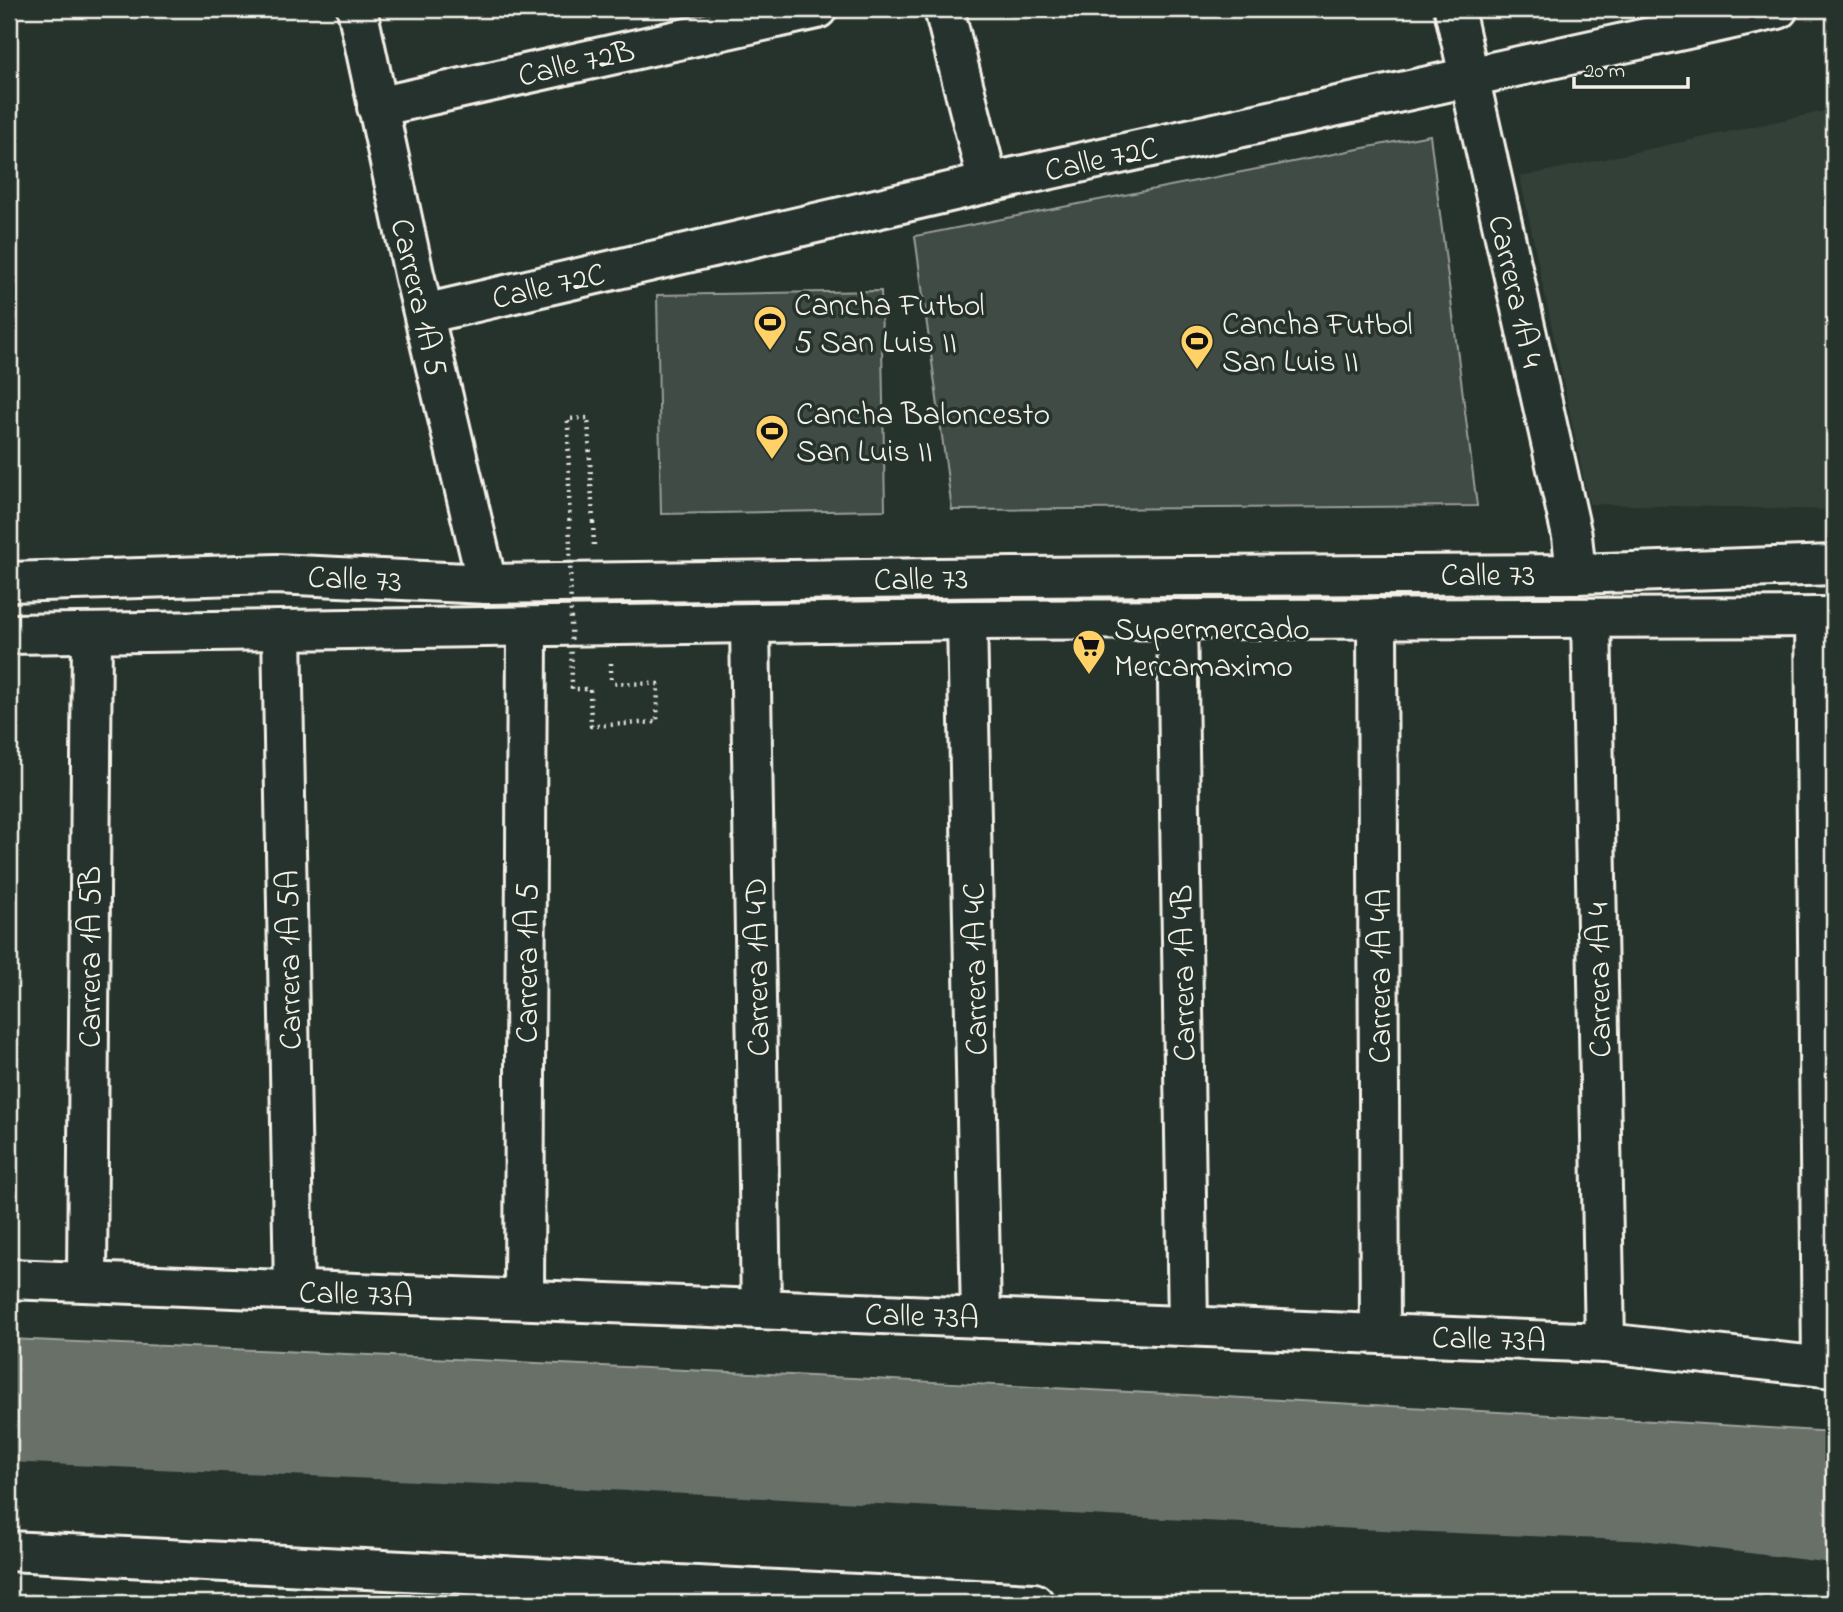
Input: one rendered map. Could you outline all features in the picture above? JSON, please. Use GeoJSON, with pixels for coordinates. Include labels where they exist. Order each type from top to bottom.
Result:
{"type":"FeatureCollection","features":[{"type":"Feature","properties":{"kind":"street","name":"Carrera 1A 5"},"geometry":{"type":"LineString","coordinates":[[357,9],[377,107],[487,584]]}},
{"type":"Feature","properties":{"kind":"street","name":"Calle 72B"},"geometry":{"type":"LineString","coordinates":[[377,107],[817,9]]}},
{"type":"Feature","properties":{"kind":"street"},"geometry":{"type":"LineString","coordinates":[[944,9],[988,183]]}},
{"type":"Feature","properties":{"kind":"street","name":"Carrera 1A 4"},"geometry":{"type":"LineString","coordinates":[[1454,9],[1572,536],[1576,574]]}},
{"type":"Feature","properties":{"kind":"street","name":"Calle 72C"},"geometry":{"type":"LineString","coordinates":[[424,314],[988,183],[1779,9]]}},
{"type":"Feature","properties":{"kind":"street","name":"Calle 73"},"geometry":{"type":"LineString","coordinates":[[9,582],[275,574],[487,584],[1012,577],[1576,574],[1834,565]]}},
{"type":"Feature","properties":{"kind":"street"},"geometry":{"type":"LineString","coordinates":[[1825,617],[1828,1367]]}},
{"type":"Feature","properties":{"kind":"street","name":"Calle 73"},"geometry":{"type":"LineString","coordinates":[[9,634],[967,620],[1825,617]]}},
{"type":"Feature","properties":{"kind":"street","name":"Carrera 1A 4A"},"geometry":{"type":"LineString","coordinates":[[1377,618],[1380,1333]]}},
{"type":"Feature","properties":{"kind":"street","name":"Carrera 1A 4"},"geometry":{"type":"LineString","coordinates":[[1591,618],[1605,1343]]}},
{"type":"Feature","properties":{"kind":"street","name":"Carrera 1A 4B"},"geometry":{"type":"LineString","coordinates":[[1177,619],[1188,1326]]}},
{"type":"Feature","properties":{"kind":"street","name":"Carrera 1A 4C"},"geometry":{"type":"LineString","coordinates":[[967,620],[981,1318]]}},
{"type":"Feature","properties":{"kind":"street","name":"Carrera 1A 4D"},"geometry":{"type":"LineString","coordinates":[[750,625],[761,1309]]}},
{"type":"Feature","properties":{"kind":"street","name":"Carrera 1A 5"},"geometry":{"type":"LineString","coordinates":[[524,1300],[527,627]]}},
{"type":"Feature","properties":{"kind":"street","name":"Carrera 1A 5A"},"geometry":{"type":"LineString","coordinates":[[282,630],[294,1290]]}},
{"type":"Feature","properties":{"kind":"street","name":"Carrera 1A 5B"},"geometry":{"type":"LineString","coordinates":[[87,1282],[92,633]]}},
{"type":"Feature","properties":{"kind":"street","name":"Calle 73A"},"geometry":{"type":"LineString","coordinates":[[9,1279],[1605,1343],[1828,1367]]}},
{"type":"Feature","properties":{"kind":"street"},"geometry":{"type":"LineString","coordinates":[[9,1551],[1034,1603]]}},
{"type":"Feature","properties":{"kind":"path"},"geometry":{"type":"LineString","coordinates":[[594,551],[588,418],[568,419],[572,689],[590,690],[591,726],[657,722],[658,684],[611,683]]}},
{"type":"Feature","properties":{"kind":"path"},"geometry":{"type":"LineString","coordinates":[[32,1603],[33,1586]]}},
{"type":"Feature","properties":{"kind":"shaded area"},"geometry":{"type":"Polygon","coordinates":[[[1834,109],[1834,510],[1589,504],[1520,177],[1834,109]]]}},
{"type":"Feature","properties":{"kind":"shaded area","name":"Cancha Futbol San Luis II"},"geometry":{"type":"Polygon","coordinates":[[[1430,135],[1477,506],[952,510],[915,236],[1430,135]]]}},
{"type":"Feature","properties":{"kind":"shaded area"},"geometry":{"type":"Polygon","coordinates":[[[881,291],[885,510],[661,514],[657,295],[881,291]]]}},
{"type":"Feature","properties":{"kind":"shaded area"},"geometry":{"type":"Polygon","coordinates":[[[9,1339],[1150,1393],[1834,1432],[1834,1499],[1150,1461],[9,1407],[9,1339]]]}},
{"type":"Feature","properties":{"kind":"waterway"},"geometry":{"type":"LineString","coordinates":[[9,1428],[1652,1507],[1834,1529]]}},
{"type":"Feature","properties":{"kind":"place","name":"Cancha Futbol 5 San Luis II"},"geometry":{"type":"Point","coordinates":[770,352]}},
{"type":"Feature","properties":{"kind":"place","name":"Cancha Futbol San Luis II"},"geometry":{"type":"Point","coordinates":[1197,371]}},
{"type":"Feature","properties":{"kind":"place","name":"Cancha Baloncesto San Luis II"},"geometry":{"type":"Point","coordinates":[772,461]}},
{"type":"Feature","properties":{"kind":"place","name":"Supermercado Mercamaximo"},"geometry":{"type":"Point","coordinates":[1089,676]}}]}
